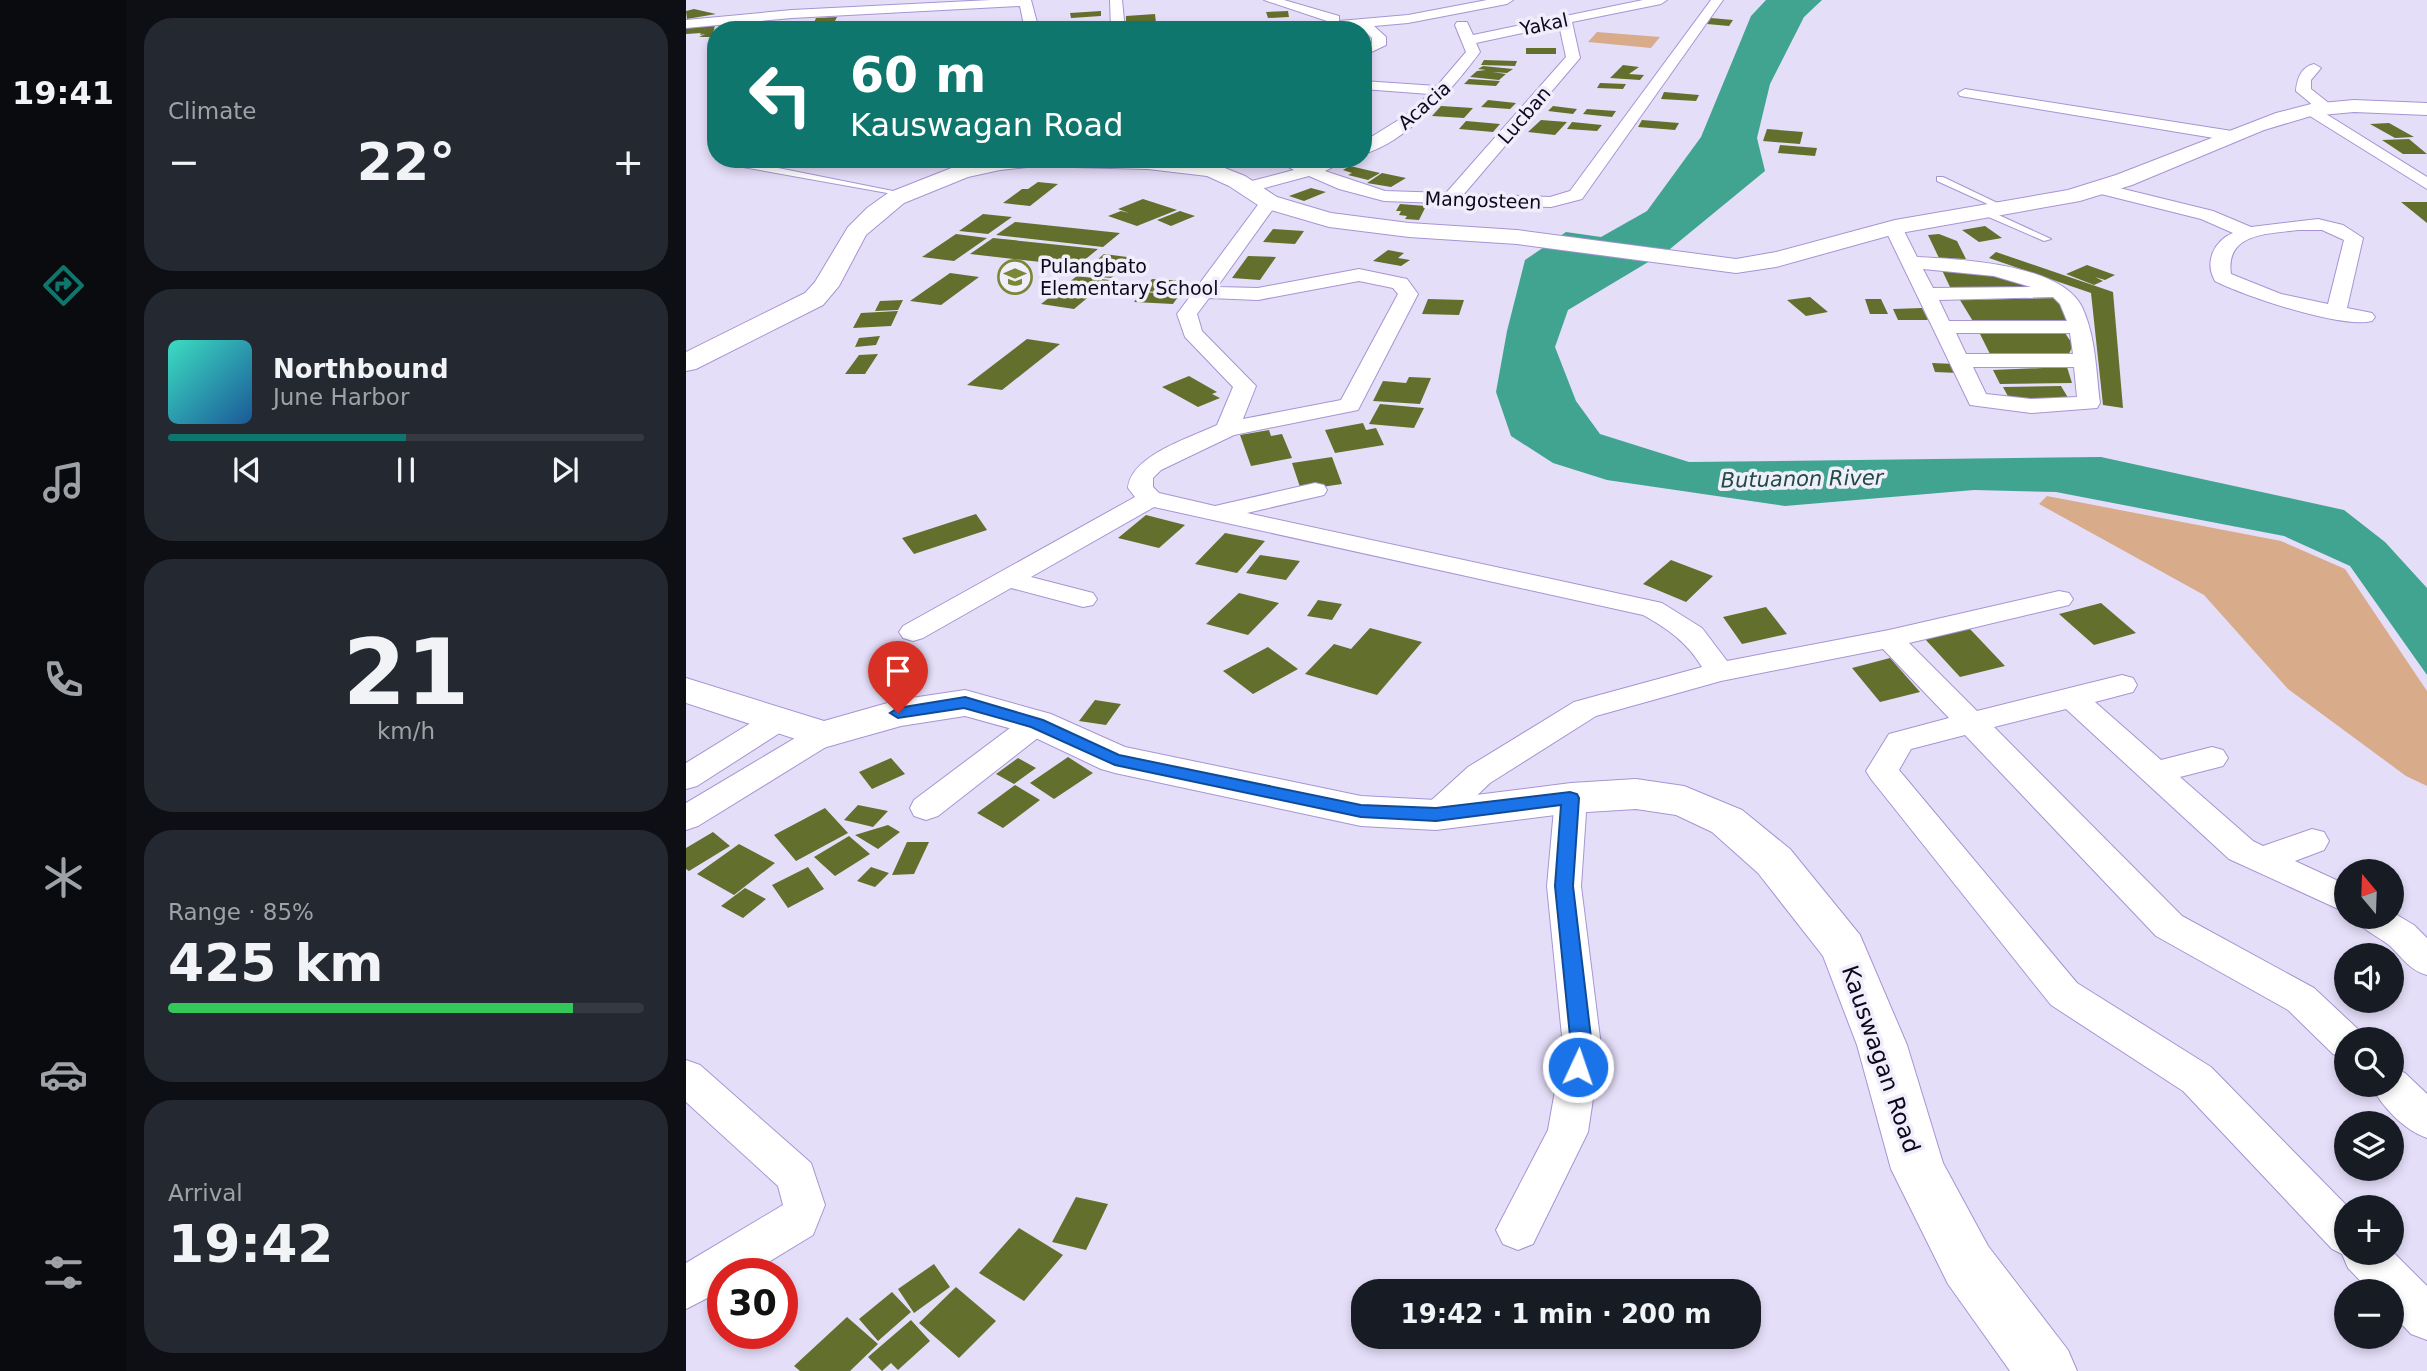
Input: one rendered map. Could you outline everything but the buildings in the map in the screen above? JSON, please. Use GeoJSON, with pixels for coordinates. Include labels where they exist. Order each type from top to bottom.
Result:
{"type":"FeatureCollection","features":[{"type":"Feature","properties":{"kind":"street"},"geometry":{"type":"LineString","coordinates":[[1116,0],[1117,21]]}},
{"type":"Feature","properties":{"kind":"street"},"geometry":{"type":"LineString","coordinates":[[1270,0],[1348,21]]}},
{"type":"Feature","properties":{"kind":"street"},"geometry":{"type":"LineString","coordinates":[[1372,22],[1455,12],[1507,0]]}},
{"type":"Feature","properties":{"kind":"street","name":"Yakal"},"geometry":{"type":"LineString","coordinates":[[1469,40],[1661,0]]}},
{"type":"Feature","properties":{"kind":"street","name":"Mangosteen"},"geometry":{"type":"LineString","coordinates":[[1303,168],[1345,185],[1384,196],[1448,201],[1551,202],[1576,195],[1717,0]]}},
{"type":"Feature","properties":{"kind":"street"},"geometry":{"type":"LineString","coordinates":[[748,21],[956,11],[1026,2],[1030,21]]}},
{"type":"Feature","properties":{"kind":"street"},"geometry":{"type":"LineString","coordinates":[[1455,12],[1469,40]]}},
{"type":"Feature","properties":{"kind":"street","name":"Lucban"},"geometry":{"type":"LineString","coordinates":[[1448,201],[1573,58],[1565,20]]}},
{"type":"Feature","properties":{"kind":"street"},"geometry":{"type":"LineString","coordinates":[[686,24],[707,23]]}},
{"type":"Feature","properties":{"kind":"street"},"geometry":{"type":"LineString","coordinates":[[1372,33],[1378,37],[1379,45],[1372,48]]}},
{"type":"Feature","properties":{"kind":"street","name":"Acacia"},"geometry":{"type":"LineString","coordinates":[[1372,144],[1403,125],[1443,91],[1473,52],[1469,40]]}},
{"type":"Feature","properties":{"kind":"street"},"geometry":{"type":"LineString","coordinates":[[2314,68],[2304,79],[2303,91],[2318,109],[2427,184]]}},
{"type":"Feature","properties":{"kind":"street"},"geometry":{"type":"LineString","coordinates":[[1372,86],[1443,91]]}},
{"type":"Feature","properties":{"kind":"street"},"geometry":{"type":"LineString","coordinates":[[1965,93],[2232,136]]}},
{"type":"Feature","properties":{"kind":"street"},"geometry":{"type":"LineString","coordinates":[[1197,168],[1212,170],[1259,195],[1329,220],[1517,237],[1718,266],[1768,264],[1893,227],[1996,211],[2099,188],[2232,136],[2318,109],[2427,109]]}},
{"type":"Feature","properties":{"kind":"street"},"geometry":{"type":"LineString","coordinates":[[1377,123],[1403,125]]}},
{"type":"Feature","properties":{"kind":"street"},"geometry":{"type":"LineString","coordinates":[[686,363],[814,299],[826,286],[856,232],[875,213],[904,194],[979,168]]}},
{"type":"Feature","properties":{"kind":"street"},"geometry":{"type":"LineString","coordinates":[[1227,429],[1245,386],[1192,333],[1187,314],[1203,292],[1259,195],[1303,182],[1309,179],[1312,172],[1321,168]]}},
{"type":"Feature","properties":{"kind":"street"},"geometry":{"type":"LineString","coordinates":[[2099,188],[2207,215],[2251,234]]}},
{"type":"Feature","properties":{"kind":"street"},"geometry":{"type":"LineString","coordinates":[[2336,312],[2354,238],[2339,229],[2310,224],[2251,234],[2231,240],[2225,246],[2220,264],[2222,277],[2241,288],[2273,298],[2336,312],[2365,317]]}},
{"type":"Feature","properties":{"kind":"street"},"geometry":{"type":"LineString","coordinates":[[1893,227],[1910,262],[1978,400],[2031,406],[2089,403],[2078,327],[2071,305],[2062,293],[2023,277],[1990,268],[1910,262]]}},
{"type":"Feature","properties":{"kind":"street"},"geometry":{"type":"LineString","coordinates":[[1203,292],[1258,294],[1359,275],[1400,282],[1408,294],[1350,405],[1227,429],[1152,465],[1141,477],[1140,488],[1150,499],[1652,610],[1681,624],[1703,643],[1719,672]]}},
{"type":"Feature","properties":{"kind":"street"},"geometry":{"type":"LineString","coordinates":[[1926,294],[2062,293]]}},
{"type":"Feature","properties":{"kind":"street"},"geometry":{"type":"LineString","coordinates":[[1942,327],[2078,327]]}},
{"type":"Feature","properties":{"kind":"street"},"geometry":{"type":"LineString","coordinates":[[1959,361],[2083,360]]}},
{"type":"Feature","properties":{"kind":"street"},"geometry":{"type":"LineString","coordinates":[[1215,512],[1315,490]]}},
{"type":"Feature","properties":{"kind":"street"},"geometry":{"type":"LineString","coordinates":[[913,632],[1150,499]]}},
{"type":"Feature","properties":{"kind":"street"},"geometry":{"type":"LineString","coordinates":[[1008,579],[1083,598]]}},
{"type":"Feature","properties":{"kind":"street"},"geometry":{"type":"LineString","coordinates":[[1436,815],[1479,775],[1585,709],[1719,672],[1889,639],[2059,599]]}},
{"type":"Feature","properties":{"kind":"street"},"geometry":{"type":"LineString","coordinates":[[1889,639],[2169,926],[2301,999],[2334,1031]]}},
{"type":"Feature","properties":{"kind":"street"},"geometry":{"type":"LineString","coordinates":[[2122,685],[1900,741],[1882,771],[2064,993],[2197,1079],[2334,1221]]}},
{"type":"Feature","properties":{"kind":"street"},"geometry":{"type":"LineString","coordinates":[[686,690],[822,735]]}},
{"type":"Feature","properties":{"kind":"street"},"geometry":{"type":"LineString","coordinates":[[2071,698],[2241,850],[2334,894]]}},
{"type":"Feature","properties":{"kind":"street","name":"Kauswagan Road"},"geometry":{"type":"LineString","coordinates":[[822,735],[898,713],[965,703],[1037,723],[1115,760],[1361,811],[1436,815],[1570,798],[1636,794],[1684,801],[1727,821],[1774,861],[1843,947],[1882,1045],[1918,1169],[1968,1265],[2047,1371]]}},
{"type":"Feature","properties":{"kind":"street"},"geometry":{"type":"LineString","coordinates":[[686,778],[778,720]]}},
{"type":"Feature","properties":{"kind":"street"},"geometry":{"type":"LineString","coordinates":[[926,808],[1037,723]]}},
{"type":"Feature","properties":{"kind":"street"},"geometry":{"type":"LineString","coordinates":[[686,818],[822,735]]}},
{"type":"Feature","properties":{"kind":"street"},"geometry":{"type":"LineString","coordinates":[[2155,773],[2212,758]]}},
{"type":"Feature","properties":{"kind":"street"},"geometry":{"type":"LineString","coordinates":[[1518,1230],[1568,1132],[1582,1046],[1564,886],[1570,798]]}},
{"type":"Feature","properties":{"kind":"street"},"geometry":{"type":"LineString","coordinates":[[2260,860],[2312,841]]}},
{"type":"Feature","properties":{"kind":"street"},"geometry":{"type":"LineString","coordinates":[[2392,929],[2427,961]]}},
{"type":"Feature","properties":{"kind":"street"},"geometry":{"type":"LineString","coordinates":[[686,1077],[796,1176],[804,1205],[798,1221],[686,1287]]}},
{"type":"Feature","properties":{"kind":"street"},"geometry":{"type":"LineString","coordinates":[[2403,1097],[2427,1120]]}},
{"type":"Feature","properties":{"kind":"street"},"geometry":{"type":"LineString","coordinates":[[2376,1265],[2427,1318]]}},
{"type":"Feature","properties":{"kind":"lane"},"geometry":{"type":"LineString","coordinates":[[760,168],[904,194]]}},
{"type":"Feature","properties":{"kind":"lane"},"geometry":{"type":"LineString","coordinates":[[1940,179],[2047,239]]}},
{"type":"Feature","properties":{"kind":"shaded area"},"geometry":{"type":"Polygon","coordinates":[[[1597,32],[1660,37],[1651,48],[1588,42],[1597,32]]]}},
{"type":"Feature","properties":{"kind":"shaded area"},"geometry":{"type":"Polygon","coordinates":[[[2047,496],[2281,541],[2345,569],[2427,691],[2427,786],[2406,776],[2288,689],[2204,595],[2039,504],[2047,496]]]}},
{"type":"Feature","properties":{"kind":"water","name":"Butuanon River"},"geometry":{"type":"Polygon","coordinates":[[[1766,0],[1822,0],[1804,17],[1770,84],[1757,138],[1765,171],[1670,249],[1568,310],[1555,347],[1576,401],[1600,434],[1689,462],[2101,457],[2344,510],[2385,542],[2427,588],[2427,675],[2350,566],[2284,536],[2056,492],[1974,490],[1785,506],[1607,480],[1553,463],[1511,436],[1496,392],[1507,331],[1525,260],[1566,232],[1601,237],[1647,211],[1701,137],[1751,16],[1766,0]]]}},
{"type":"Feature","properties":{"kind":"place","name":"Pulangbato Elementary School"},"geometry":{"type":"Point","coordinates":[1015,277]}},
{"type":"Feature","properties":{"kind":"route"},"geometry":{"type":"LineString","coordinates":[[898,713],[965,703],[1037,723],[1115,760],[1361,811],[1436,815],[1570,798],[1564,886],[1570,962],[1582,1046],[1578,1067]]}}]}
